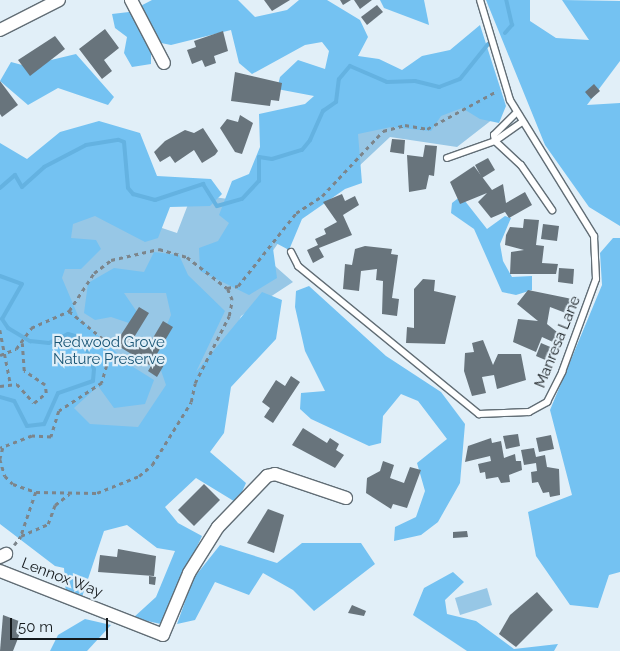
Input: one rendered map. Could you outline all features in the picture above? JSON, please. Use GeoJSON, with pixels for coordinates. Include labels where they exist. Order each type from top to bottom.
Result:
{"type":"FeatureCollection","features":[{"type":"Feature","properties":{"kind":"street"},"geometry":{"type":"LineString","coordinates":[[0,30],[59,0]]}},
{"type":"Feature","properties":{"kind":"street"},"geometry":{"type":"LineString","coordinates":[[131,0],[164,64]]}},
{"type":"Feature","properties":{"kind":"street","name":"Lennox Way"},"geometry":{"type":"LineString","coordinates":[[0,571],[163,635],[189,573],[218,527],[267,476],[275,474],[346,498]]}},
{"type":"Feature","properties":{"kind":"lane","name":"Manresa Lane"},"geometry":{"type":"LineString","coordinates":[[291,252],[298,266],[479,414],[529,412],[547,402],[562,372],[596,279],[594,236],[520,123],[506,88],[480,0]]}},
{"type":"Feature","properties":{"kind":"lane"},"geometry":{"type":"LineString","coordinates":[[516,113],[494,135],[495,141],[521,165],[552,210]]}},
{"type":"Feature","properties":{"kind":"lane"},"geometry":{"type":"LineString","coordinates":[[447,158],[495,141],[520,123]]}},
{"type":"Feature","properties":{"kind":"path"},"geometry":{"type":"LineString","coordinates":[[227,288],[238,286],[296,213],[328,190],[383,131],[405,125],[427,129],[506,88]]}},
{"type":"Feature","properties":{"kind":"path"},"geometry":{"type":"LineString","coordinates":[[0,356],[7,356],[23,342],[31,328],[68,311],[94,273],[111,260],[159,249],[188,257],[227,288],[232,300],[229,316],[195,383],[191,402],[152,465],[112,490],[69,494],[36,492],[12,484],[2,465],[2,448],[32,436],[51,437],[60,410],[69,401],[102,383],[109,358],[102,338],[68,311]]}},
{"type":"Feature","properties":{"kind":"path"},"geometry":{"type":"LineString","coordinates":[[0,330],[7,356],[10,381],[34,403],[46,393],[45,385],[24,371],[23,342]]}},
{"type":"Feature","properties":{"kind":"path"},"geometry":{"type":"LineString","coordinates":[[0,386],[10,381]]}},
{"type":"Feature","properties":{"kind":"path"},"geometry":{"type":"LineString","coordinates":[[36,492],[21,536],[48,524],[54,505],[69,494]]}},
{"type":"Feature","properties":{"kind":"green space"},"geometry":{"type":"Polygon","coordinates":[[[152,0],[238,0],[255,17],[287,10],[299,0],[327,0],[360,20],[368,37],[358,56],[379,59],[402,70],[422,56],[450,50],[480,25],[506,106],[499,123],[480,119],[462,108],[441,116],[431,131],[391,127],[358,134],[362,183],[345,189],[302,219],[289,250],[272,241],[277,278],[249,295],[200,271],[199,248],[218,241],[229,223],[219,215],[232,181],[249,174],[260,147],[259,114],[305,104],[314,96],[277,89],[280,77],[298,60],[325,69],[329,51],[322,42],[305,45],[252,74],[239,63],[231,30],[171,45],[151,41],[151,64],[132,67],[124,53],[127,37],[115,28],[112,14],[129,12],[152,0]]]}},
{"type":"Feature","properties":{"kind":"green space"},"geometry":{"type":"Polygon","coordinates":[[[380,0],[424,0],[429,25],[384,8],[380,0]]]}},
{"type":"Feature","properties":{"kind":"green space"},"geometry":{"type":"Polygon","coordinates":[[[486,0],[530,0],[530,21],[556,38],[589,40],[562,0],[620,1],[620,61],[587,105],[620,103],[620,226],[589,207],[545,145],[486,0]]]}},
{"type":"Feature","properties":{"kind":"green space"},"geometry":{"type":"Polygon","coordinates":[[[76,54],[114,97],[108,105],[58,88],[28,105],[0,81],[11,62],[26,66],[76,54]]]}},
{"type":"Feature","properties":{"kind":"green space","name":"Redwood Grove Nature Preserve"},"geometry":{"type":"Polygon","coordinates":[[[355,75],[502,112],[457,147],[390,137],[326,197],[298,215],[267,259],[293,282],[241,316],[199,420],[30,515],[41,195],[140,200],[162,228],[177,233],[192,194],[228,199],[355,75]]]}},
{"type":"Feature","properties":{"kind":"green space"},"geometry":{"type":"Polygon","coordinates":[[[99,121],[140,133],[157,176],[211,179],[222,194],[210,206],[170,207],[158,238],[145,242],[95,216],[73,224],[71,238],[96,240],[101,249],[81,269],[65,269],[62,278],[79,318],[130,365],[154,380],[145,404],[114,408],[98,386],[74,408],[90,424],[138,427],[166,385],[155,353],[171,315],[166,293],[124,293],[137,312],[132,324],[111,317],[95,320],[84,313],[88,283],[114,268],[144,272],[154,252],[179,255],[188,275],[225,311],[196,372],[262,292],[282,300],[276,339],[231,387],[224,433],[210,452],[246,483],[237,503],[196,478],[165,507],[178,523],[202,536],[161,624],[133,618],[156,597],[175,551],[157,548],[127,525],[104,531],[81,600],[66,595],[64,568],[55,566],[0,524],[0,143],[27,159],[60,132],[99,121]]]}},
{"type":"Feature","properties":{"kind":"green space"},"geometry":{"type":"Polygon","coordinates":[[[461,196],[487,229],[505,216],[511,218],[500,244],[503,261],[512,277],[532,276],[532,290],[516,295],[502,292],[474,229],[451,213],[452,203],[461,196]]]}},
{"type":"Feature","properties":{"kind":"green space"},"geometry":{"type":"Polygon","coordinates":[[[613,238],[620,238],[620,572],[609,575],[598,608],[570,605],[536,556],[528,512],[572,495],[550,410],[602,285],[600,253],[613,238]]]}},
{"type":"Feature","properties":{"kind":"green space"},"geometry":{"type":"Polygon","coordinates":[[[309,286],[386,356],[441,392],[465,424],[460,483],[438,522],[421,535],[394,541],[395,527],[416,517],[425,491],[417,463],[447,439],[418,401],[401,394],[383,416],[381,443],[369,446],[311,419],[300,409],[301,393],[325,391],[305,351],[295,307],[296,291],[309,286]]]}},
{"type":"Feature","properties":{"kind":"green space"},"geometry":{"type":"Polygon","coordinates":[[[302,543],[361,543],[375,564],[314,611],[293,590],[263,573],[249,595],[215,582],[195,620],[177,624],[193,579],[220,545],[277,563],[302,543]]]}},
{"type":"Feature","properties":{"kind":"green space"},"geometry":{"type":"Polygon","coordinates":[[[453,572],[464,582],[445,600],[447,614],[476,621],[514,649],[558,644],[554,651],[467,651],[413,615],[424,588],[453,572]]]}},
{"type":"Feature","properties":{"kind":"green space"},"geometry":{"type":"Polygon","coordinates":[[[487,588],[492,605],[460,615],[455,598],[487,588]]]}},
{"type":"Feature","properties":{"kind":"green space"},"geometry":{"type":"Polygon","coordinates":[[[85,619],[111,625],[87,651],[50,651],[58,635],[85,619]]]}},
{"type":"Feature","properties":{"kind":"building"},"geometry":{"type":"Polygon","coordinates":[[[264,0],[290,0],[272,11],[264,0]]]}},
{"type":"Feature","properties":{"kind":"building"},"geometry":{"type":"Polygon","coordinates":[[[340,0],[351,0],[343,5],[340,0]]]}},
{"type":"Feature","properties":{"kind":"building"},"geometry":{"type":"Polygon","coordinates":[[[354,0],[372,0],[360,9],[354,0]]]}},
{"type":"Feature","properties":{"kind":"building"},"geometry":{"type":"Polygon","coordinates":[[[377,5],[383,12],[367,25],[361,17],[377,5]]]}},
{"type":"Feature","properties":{"kind":"building"},"geometry":{"type":"Polygon","coordinates":[[[105,29],[119,48],[104,60],[112,71],[102,79],[79,49],[105,29]]]}},
{"type":"Feature","properties":{"kind":"building"},"geometry":{"type":"Polygon","coordinates":[[[223,31],[228,51],[214,56],[216,63],[205,67],[202,60],[192,64],[187,50],[196,47],[194,41],[223,31]]]}},
{"type":"Feature","properties":{"kind":"building"},"geometry":{"type":"Polygon","coordinates":[[[55,36],[65,49],[30,76],[18,60],[55,36]]]}},
{"type":"Feature","properties":{"kind":"building"},"geometry":{"type":"Polygon","coordinates":[[[235,72],[282,83],[279,101],[271,100],[270,106],[231,101],[235,72]]]}},
{"type":"Feature","properties":{"kind":"building"},"geometry":{"type":"Polygon","coordinates":[[[0,81],[18,105],[2,117],[0,114],[0,81]]]}},
{"type":"Feature","properties":{"kind":"building"},"geometry":{"type":"Polygon","coordinates":[[[594,84],[600,91],[591,99],[585,92],[594,84]]]}},
{"type":"Feature","properties":{"kind":"building"},"geometry":{"type":"Polygon","coordinates":[[[240,115],[253,123],[242,154],[235,152],[220,128],[227,119],[238,122],[240,115]]]}},
{"type":"Feature","properties":{"kind":"building"},"geometry":{"type":"Polygon","coordinates":[[[203,128],[218,151],[215,155],[202,163],[194,150],[175,163],[170,156],[160,162],[154,152],[165,141],[185,130],[194,133],[203,128]]]}},
{"type":"Feature","properties":{"kind":"building"},"geometry":{"type":"Polygon","coordinates":[[[392,139],[405,140],[404,154],[390,152],[392,139]]]}},
{"type":"Feature","properties":{"kind":"building"},"geometry":{"type":"Polygon","coordinates":[[[425,145],[437,146],[434,176],[429,175],[426,189],[409,192],[407,155],[423,157],[425,145]]]}},
{"type":"Feature","properties":{"kind":"building"},"geometry":{"type":"Polygon","coordinates":[[[488,158],[495,170],[482,178],[475,165],[488,158]]]}},
{"type":"Feature","properties":{"kind":"building"},"geometry":{"type":"Polygon","coordinates":[[[474,166],[492,190],[503,184],[506,203],[525,192],[532,205],[509,218],[505,212],[491,218],[478,202],[487,193],[460,204],[450,182],[474,166]]]}},
{"type":"Feature","properties":{"kind":"building"},"geometry":{"type":"Polygon","coordinates":[[[342,194],[345,201],[355,196],[359,205],[343,215],[352,235],[319,248],[324,257],[313,263],[307,250],[318,245],[315,239],[326,234],[324,229],[337,222],[323,202],[342,194]]]}},
{"type":"Feature","properties":{"kind":"building"},"geometry":{"type":"Polygon","coordinates":[[[524,219],[539,220],[536,245],[544,246],[542,263],[558,264],[556,274],[510,274],[511,252],[524,250],[505,245],[506,235],[510,227],[523,228],[524,219]]]}},
{"type":"Feature","properties":{"kind":"building"},"geometry":{"type":"Polygon","coordinates":[[[543,224],[559,226],[557,241],[541,239],[543,224]]]}},
{"type":"Feature","properties":{"kind":"building"},"geometry":{"type":"Polygon","coordinates":[[[365,246],[392,249],[391,254],[398,255],[392,298],[399,299],[397,316],[382,314],[383,281],[376,280],[377,269],[361,271],[359,291],[343,289],[345,264],[352,265],[355,249],[365,246]]]}},
{"type":"Feature","properties":{"kind":"building"},"geometry":{"type":"Polygon","coordinates":[[[559,268],[574,269],[573,284],[558,282],[559,268]]]}},
{"type":"Feature","properties":{"kind":"building"},"geometry":{"type":"Polygon","coordinates":[[[423,279],[435,280],[434,291],[456,296],[445,344],[406,343],[407,327],[414,328],[414,289],[423,279]]]}},
{"type":"Feature","properties":{"kind":"building"},"geometry":{"type":"Polygon","coordinates":[[[528,290],[577,300],[571,315],[550,307],[547,324],[557,332],[553,342],[542,337],[536,352],[513,342],[518,319],[538,321],[517,304],[528,290]]]}},
{"type":"Feature","properties":{"kind":"building"},"geometry":{"type":"Polygon","coordinates":[[[139,307],[149,313],[133,339],[147,348],[163,321],[173,327],[154,359],[164,365],[157,377],[148,371],[151,366],[115,344],[139,307]]]}},
{"type":"Feature","properties":{"kind":"building"},"geometry":{"type":"Polygon","coordinates":[[[483,340],[493,365],[498,354],[521,354],[526,380],[497,389],[494,375],[482,377],[486,393],[472,396],[464,371],[465,353],[474,352],[472,343],[483,340]]]}},
{"type":"Feature","properties":{"kind":"building"},"geometry":{"type":"Polygon","coordinates":[[[541,343],[555,349],[550,362],[536,356],[541,343]]]}},
{"type":"Feature","properties":{"kind":"building"},"geometry":{"type":"Polygon","coordinates":[[[291,376],[300,382],[273,423],[264,417],[270,408],[262,402],[276,380],[285,386],[291,376]]]}},
{"type":"Feature","properties":{"kind":"building"},"geometry":{"type":"Polygon","coordinates":[[[303,428],[327,443],[330,438],[339,444],[336,450],[344,455],[335,468],[292,445],[303,428]]]}},
{"type":"Feature","properties":{"kind":"building"},"geometry":{"type":"Polygon","coordinates":[[[518,434],[520,446],[506,449],[503,436],[518,434]]]}},
{"type":"Feature","properties":{"kind":"building"},"geometry":{"type":"Polygon","coordinates":[[[551,435],[554,449],[539,452],[536,438],[551,435]]]}},
{"type":"Feature","properties":{"kind":"building"},"geometry":{"type":"Polygon","coordinates":[[[491,438],[492,443],[501,441],[504,458],[515,454],[516,461],[521,461],[522,470],[509,475],[510,482],[501,483],[498,477],[486,479],[485,472],[480,473],[478,464],[491,461],[490,456],[465,462],[468,446],[491,438]]]}},
{"type":"Feature","properties":{"kind":"building"},"geometry":{"type":"Polygon","coordinates":[[[534,448],[536,457],[545,455],[547,467],[559,469],[560,495],[550,497],[549,492],[543,493],[538,482],[532,483],[531,472],[537,471],[536,463],[524,465],[521,450],[534,448]]]}},
{"type":"Feature","properties":{"kind":"building"},"geometry":{"type":"Polygon","coordinates":[[[383,461],[394,465],[390,478],[404,483],[410,467],[421,470],[407,508],[393,504],[391,509],[366,493],[367,478],[380,471],[383,461]]]}},
{"type":"Feature","properties":{"kind":"building"},"geometry":{"type":"Polygon","coordinates":[[[204,484],[220,500],[194,526],[178,510],[204,484]]]}},
{"type":"Feature","properties":{"kind":"building"},"geometry":{"type":"Polygon","coordinates":[[[268,509],[284,515],[274,553],[247,543],[268,509]]]}},
{"type":"Feature","properties":{"kind":"building"},"geometry":{"type":"Polygon","coordinates":[[[467,531],[468,537],[453,538],[453,532],[467,531]]]}},
{"type":"Feature","properties":{"kind":"building"},"geometry":{"type":"Polygon","coordinates":[[[118,549],[156,556],[154,576],[98,572],[100,555],[117,557],[118,549]]]}},
{"type":"Feature","properties":{"kind":"building"},"geometry":{"type":"Polygon","coordinates":[[[149,576],[156,577],[155,585],[149,584],[149,576]]]}},
{"type":"Feature","properties":{"kind":"building"},"geometry":{"type":"Polygon","coordinates":[[[537,592],[553,610],[516,647],[499,634],[510,615],[537,592]]]}},
{"type":"Feature","properties":{"kind":"building"},"geometry":{"type":"Polygon","coordinates":[[[352,605],[366,611],[364,616],[348,613],[352,605]]]}},
{"type":"Feature","properties":{"kind":"building"},"geometry":{"type":"Polygon","coordinates":[[[3,615],[24,623],[13,651],[0,651],[3,615]]]}},
{"type":"Feature","properties":{"kind":"waterway"},"geometry":{"type":"LineString","coordinates":[[505,33],[512,25],[506,0]]}},
{"type":"Feature","properties":{"kind":"waterway"},"geometry":{"type":"LineString","coordinates":[[0,188],[15,175],[22,187],[44,167],[86,145],[119,140],[124,142],[128,188],[133,194],[155,200],[203,184],[217,206],[242,199],[259,181],[259,157],[272,159],[302,150],[310,140],[323,111],[336,102],[339,79],[350,66],[387,82],[415,81],[439,87],[460,79],[488,44]]}},
{"type":"Feature","properties":{"kind":"waterway"},"geometry":{"type":"LineString","coordinates":[[0,276],[22,284],[2,319],[8,328],[30,341],[49,343],[68,334],[82,338],[94,369],[93,381],[58,393],[44,424],[27,426],[14,401],[0,397]]}}]}
